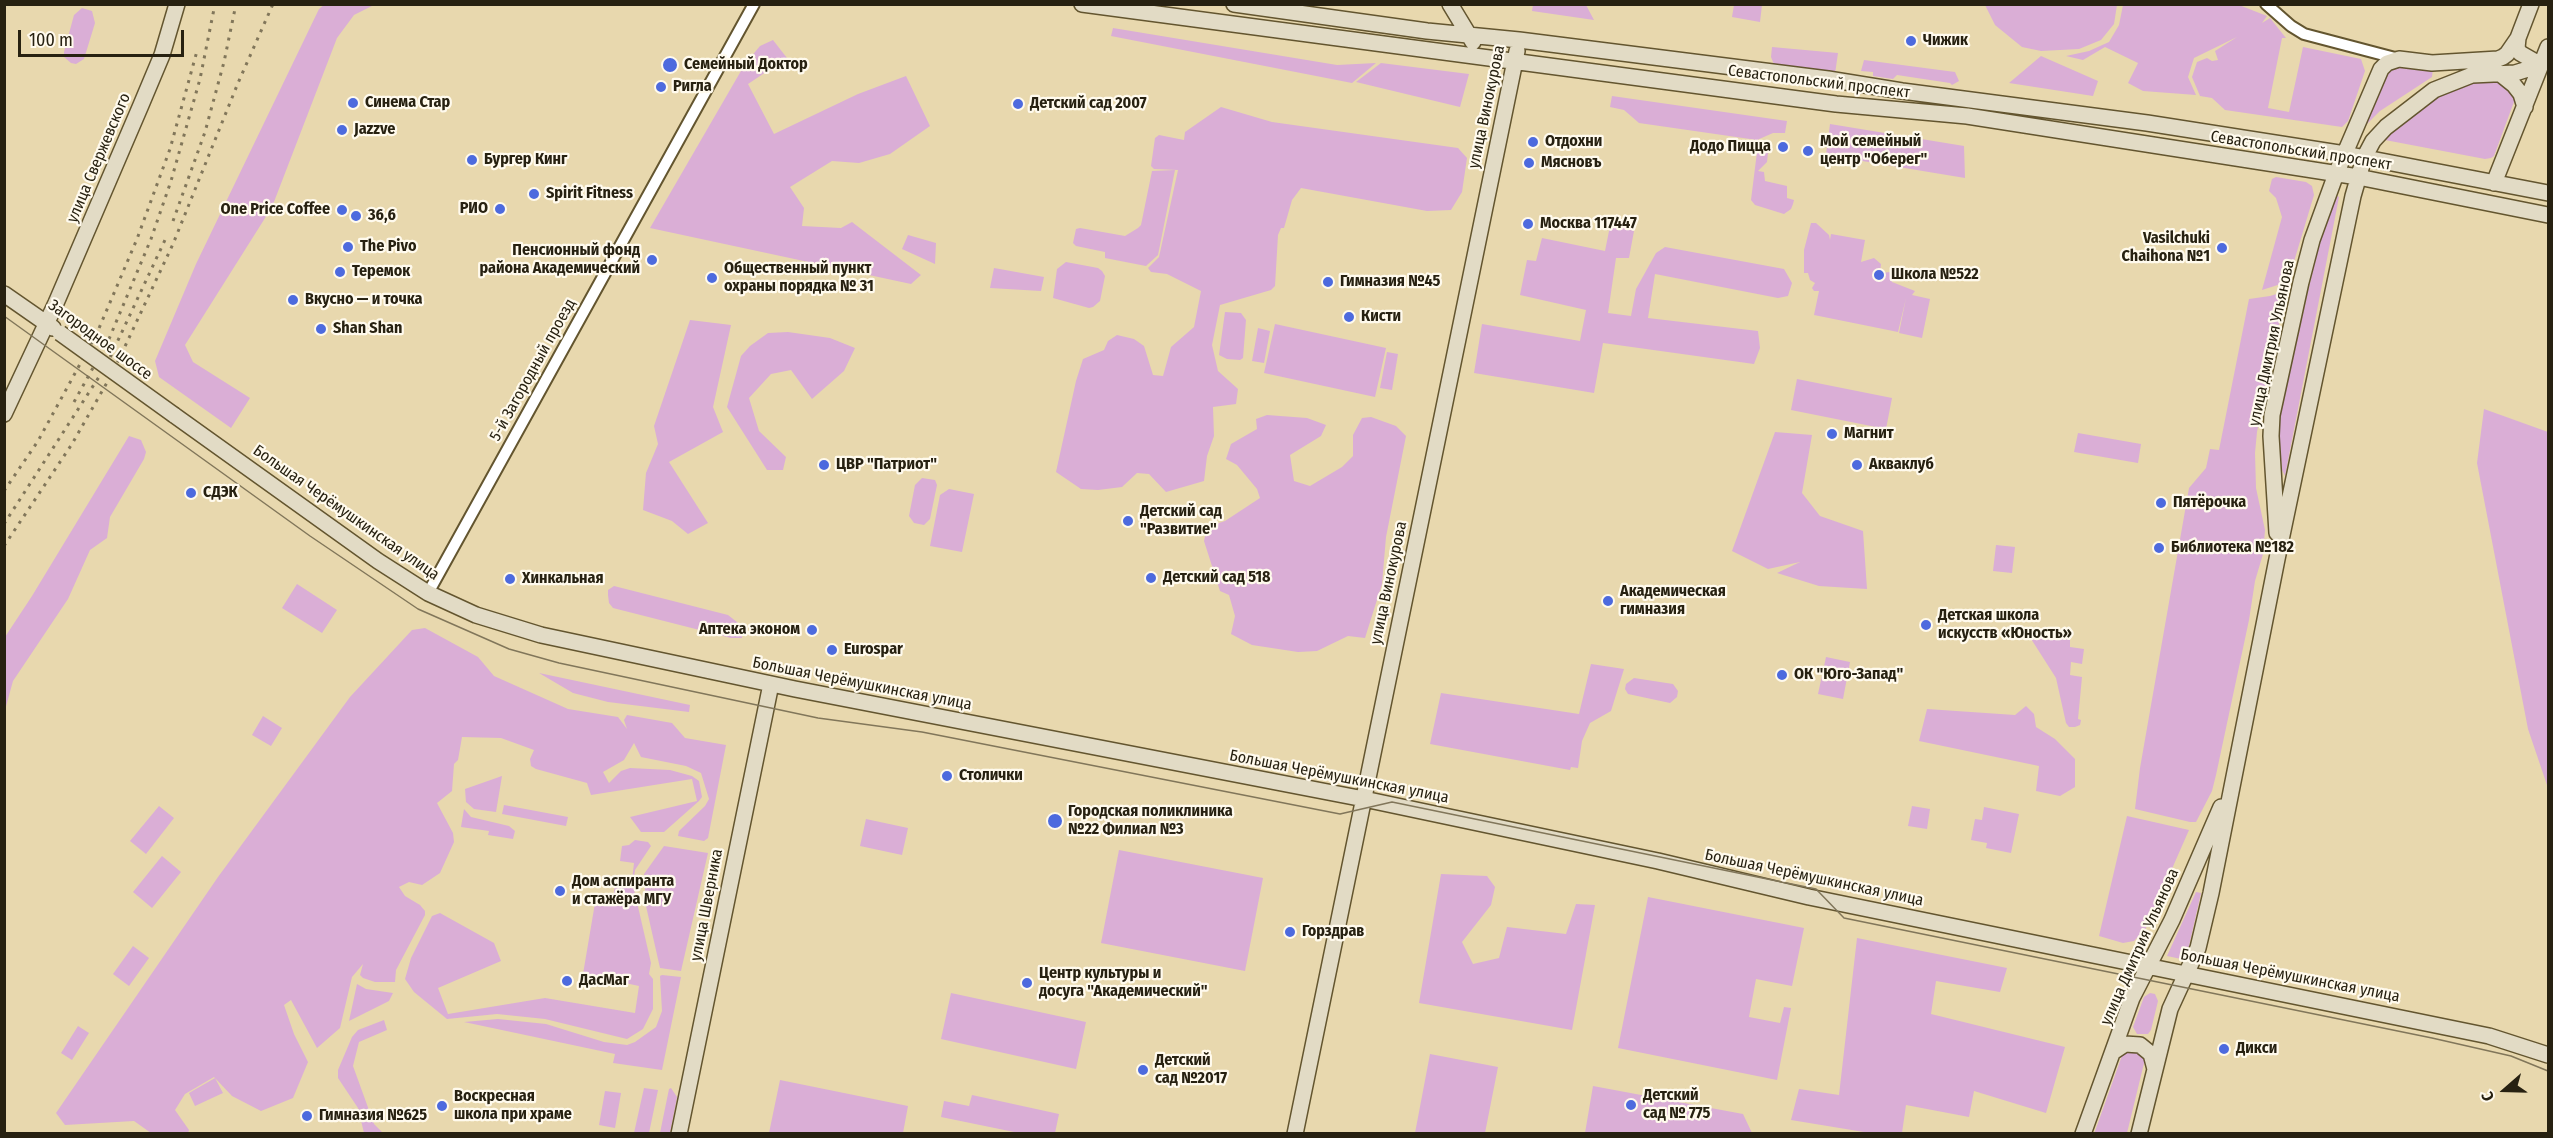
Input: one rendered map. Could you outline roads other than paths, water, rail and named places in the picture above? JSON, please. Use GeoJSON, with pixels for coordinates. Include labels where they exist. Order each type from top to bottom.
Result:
{"type":"FeatureCollection","features":[{"type":"Feature","properties":{"kind":"main road","name":"улица Свержевского"},"geometry":{"type":"LineString","coordinates":[[4,414],[141,105],[162,55],[177,4]]}},
{"type":"Feature","properties":{"kind":"main road","name":"Севастопольский проспект"},"geometry":{"type":"LineString","coordinates":[[1082,4],[1836,104],[1966,116],[2358,177],[2548,215]]}},
{"type":"Feature","properties":{"kind":"main road","name":"Севастопольский проспект"},"geometry":{"type":"LineString","coordinates":[[1234,4],[1469,36],[1519,40],[1828,79],[2147,123],[2345,154],[2548,193]]}},
{"type":"Feature","properties":{"kind":"main road"},"geometry":{"type":"LineString","coordinates":[[1449,4],[1483,57]]}},
{"type":"Feature","properties":{"kind":"main road"},"geometry":{"type":"LineString","coordinates":[[2399,59],[2432,63],[2498,59],[2507,54],[2518,38],[2531,4]]}},
{"type":"Feature","properties":{"kind":"main road"},"geometry":{"type":"LineString","coordinates":[[2518,38],[2517,48],[2520,53],[2541,65]]}},
{"type":"Feature","properties":{"kind":"main road","name":"улица Винокурова"},"geometry":{"type":"LineString","coordinates":[[1295,1134],[1519,40]]}},
{"type":"Feature","properties":{"kind":"main road"},"geometry":{"type":"LineString","coordinates":[[2494,183],[2548,46]]}},
{"type":"Feature","properties":{"kind":"main road","name":"улица Дмитрия Ульянова"},"geometry":{"type":"LineString","coordinates":[[2277,559],[2272,415],[2301,282],[2312,240],[2336,174],[2381,69],[2386,63],[2399,59]]}},
{"type":"Feature","properties":{"kind":"main road"},"geometry":{"type":"LineString","coordinates":[[2432,63],[2441,69],[2443,75],[2434,90]]}},
{"type":"Feature","properties":{"kind":"main road","name":"улица Дмитрия Ульянова"},"geometry":{"type":"LineString","coordinates":[[2139,1134],[2173,997],[2194,960],[2201,937],[2277,559],[2358,177],[2364,158],[2373,141],[2386,127],[2434,90],[2472,75],[2528,70],[2541,65]]}},
{"type":"Feature","properties":{"kind":"main road"},"geometry":{"type":"LineString","coordinates":[[2499,73],[2521,94],[2524,107]]}},
{"type":"Feature","properties":{"kind":"main road","name":"Загородное шоссе"},"geometry":{"type":"LineString","coordinates":[[4,294],[174,415]]}},
{"type":"Feature","properties":{"kind":"main road","name":"Большая Черёмушкинская улица"},"geometry":{"type":"LineString","coordinates":[[174,415],[378,561],[428,593],[476,615],[541,636],[771,684],[1364,799],[1658,861],[1809,897],[2489,1036],[2548,1055]]}},
{"type":"Feature","properties":{"kind":"main road","name":"улица Шверника"},"geometry":{"type":"LineString","coordinates":[[679,1134],[771,684]]}},
{"type":"Feature","properties":{"kind":"main road","name":"улица Дмитрия Ульянова"},"geometry":{"type":"LineString","coordinates":[[2083,1134],[2123,1023],[2148,966],[2172,920],[2233,776]]}},
{"type":"Feature","properties":{"kind":"main road"},"geometry":{"type":"LineString","coordinates":[[2123,1023],[2130,1033],[2141,1038],[2154,1038],[2164,1031]]}},
{"type":"Feature","properties":{"kind":"main road"},"geometry":{"type":"LineString","coordinates":[[2113,1052],[2126,1044],[2140,1045],[2151,1054],[2155,1068]]}},
{"type":"Feature","properties":{"kind":"street","name":"5-й Загородный проезд"},"geometry":{"type":"LineString","coordinates":[[428,593],[754,4]]}},
{"type":"Feature","properties":{"kind":"street"},"geometry":{"type":"LineString","coordinates":[[2266,4],[2304,34],[2399,59]]}},
{"type":"Feature","properties":{"kind":"tram line"},"geometry":{"type":"LineString","coordinates":[[4,316],[310,536],[418,609],[509,649],[559,663],[818,718],[922,732],[1340,814],[1392,802],[1816,889],[1844,918],[2432,1038],[2511,1056],[2548,1071]]}},
{"type":"Feature","properties":{"kind":"railway"},"geometry":{"type":"LineString","coordinates":[[74,402],[109,339],[151,239],[171,181],[200,79],[215,4]]}},
{"type":"Feature","properties":{"kind":"railway"},"geometry":{"type":"LineString","coordinates":[[173,221],[205,132],[224,62],[236,4]]}},
{"type":"Feature","properties":{"kind":"railway"},"geometry":{"type":"LineString","coordinates":[[4,546],[72,444],[113,372],[173,244],[238,83],[273,4]]}},
{"type":"Feature","properties":{"kind":"railway"},"geometry":{"type":"LineString","coordinates":[[4,491],[38,441],[97,333],[137,239],[170,149],[197,51]]}},
{"type":"Feature","properties":{"kind":"railway"},"geometry":{"type":"LineString","coordinates":[[4,524],[106,366],[165,240]]}},
{"type":"Feature","properties":{"kind":"place","name":"Чижик"},"geometry":{"type":"Point","coordinates":[1911,41]}},
{"type":"Feature","properties":{"kind":"place","name":"Семейный Доктор"},"geometry":{"type":"Point","coordinates":[670,65]}},
{"type":"Feature","properties":{"kind":"place","name":"Ригла"},"geometry":{"type":"Point","coordinates":[661,87]}},
{"type":"Feature","properties":{"kind":"place","name":"Синема Стар"},"geometry":{"type":"Point","coordinates":[353,103]}},
{"type":"Feature","properties":{"kind":"place","name":"Детский сад 2007"},"geometry":{"type":"Point","coordinates":[1018,104]}},
{"type":"Feature","properties":{"kind":"place","name":"Jazzve"},"geometry":{"type":"Point","coordinates":[342,130]}},
{"type":"Feature","properties":{"kind":"place","name":"Отдохни"},"geometry":{"type":"Point","coordinates":[1533,142]}},
{"type":"Feature","properties":{"kind":"place","name":"Додо Пицца"},"geometry":{"type":"Point","coordinates":[1783,147]}},
{"type":"Feature","properties":{"kind":"place","name":"Мой семейный центр \"Оберег\""},"geometry":{"type":"Point","coordinates":[1808,151]}},
{"type":"Feature","properties":{"kind":"place","name":"Бургер Кинг"},"geometry":{"type":"Point","coordinates":[472,160]}},
{"type":"Feature","properties":{"kind":"place","name":"Мясновъ"},"geometry":{"type":"Point","coordinates":[1529,163]}},
{"type":"Feature","properties":{"kind":"place","name":"Spirit Fitness"},"geometry":{"type":"Point","coordinates":[534,194]}},
{"type":"Feature","properties":{"kind":"place","name":"РИО"},"geometry":{"type":"Point","coordinates":[500,209]}},
{"type":"Feature","properties":{"kind":"place","name":"One Price Coffee"},"geometry":{"type":"Point","coordinates":[342,210]}},
{"type":"Feature","properties":{"kind":"place","name":"36,6"},"geometry":{"type":"Point","coordinates":[356,216]}},
{"type":"Feature","properties":{"kind":"place","name":"Москва 117447"},"geometry":{"type":"Point","coordinates":[1528,224]}},
{"type":"Feature","properties":{"kind":"place","name":"The Pivo"},"geometry":{"type":"Point","coordinates":[348,247]}},
{"type":"Feature","properties":{"kind":"place","name":"Vasilchuki Chaihona №1"},"geometry":{"type":"Point","coordinates":[2222,248]}},
{"type":"Feature","properties":{"kind":"place","name":"Пенсионный фонд района Академический"},"geometry":{"type":"Point","coordinates":[652,260]}},
{"type":"Feature","properties":{"kind":"place","name":"Теремок"},"geometry":{"type":"Point","coordinates":[340,272]}},
{"type":"Feature","properties":{"kind":"place","name":"Школа №522"},"geometry":{"type":"Point","coordinates":[1879,275]}},
{"type":"Feature","properties":{"kind":"place","name":"Общественный пункт охраны порядка № 31"},"geometry":{"type":"Point","coordinates":[712,278]}},
{"type":"Feature","properties":{"kind":"place","name":"Гимназия №45"},"geometry":{"type":"Point","coordinates":[1328,282]}},
{"type":"Feature","properties":{"kind":"place","name":"Вкусно — и точка"},"geometry":{"type":"Point","coordinates":[293,300]}},
{"type":"Feature","properties":{"kind":"place","name":"Кисти"},"geometry":{"type":"Point","coordinates":[1349,317]}},
{"type":"Feature","properties":{"kind":"place","name":"Shan Shan"},"geometry":{"type":"Point","coordinates":[321,329]}},
{"type":"Feature","properties":{"kind":"place","name":"Магнит"},"geometry":{"type":"Point","coordinates":[1832,434]}},
{"type":"Feature","properties":{"kind":"place","name":"ЦВР \"Патриот\""},"geometry":{"type":"Point","coordinates":[824,465]}},
{"type":"Feature","properties":{"kind":"place","name":"Акваклуб"},"geometry":{"type":"Point","coordinates":[1857,465]}},
{"type":"Feature","properties":{"kind":"place","name":"СДЭК"},"geometry":{"type":"Point","coordinates":[191,493]}},
{"type":"Feature","properties":{"kind":"place","name":"Пятёрочка"},"geometry":{"type":"Point","coordinates":[2161,503]}},
{"type":"Feature","properties":{"kind":"place","name":"Детский сад \"Развитие\""},"geometry":{"type":"Point","coordinates":[1128,521]}},
{"type":"Feature","properties":{"kind":"place","name":"Библиотека №182"},"geometry":{"type":"Point","coordinates":[2159,548]}},
{"type":"Feature","properties":{"kind":"place","name":"Детский сад 518"},"geometry":{"type":"Point","coordinates":[1151,578]}},
{"type":"Feature","properties":{"kind":"place","name":"Хинкальная"},"geometry":{"type":"Point","coordinates":[510,579]}},
{"type":"Feature","properties":{"kind":"place","name":"Академическая гимназия"},"geometry":{"type":"Point","coordinates":[1608,601]}},
{"type":"Feature","properties":{"kind":"place","name":"Детская школа искусств «Юность»"},"geometry":{"type":"Point","coordinates":[1926,625]}},
{"type":"Feature","properties":{"kind":"place","name":"Аптека эконом"},"geometry":{"type":"Point","coordinates":[812,630]}},
{"type":"Feature","properties":{"kind":"place","name":"Eurospar"},"geometry":{"type":"Point","coordinates":[832,650]}},
{"type":"Feature","properties":{"kind":"place","name":"ОК \"Юго-Запад\""},"geometry":{"type":"Point","coordinates":[1782,675]}},
{"type":"Feature","properties":{"kind":"place","name":"Столички"},"geometry":{"type":"Point","coordinates":[947,776]}},
{"type":"Feature","properties":{"kind":"place","name":"Городская поликлиника №22 Филиал №3"},"geometry":{"type":"Point","coordinates":[1055,821]}},
{"type":"Feature","properties":{"kind":"place","name":"Дом аспиранта и стажёра МГУ"},"geometry":{"type":"Point","coordinates":[560,891]}},
{"type":"Feature","properties":{"kind":"place","name":"Горздрав"},"geometry":{"type":"Point","coordinates":[1290,932]}},
{"type":"Feature","properties":{"kind":"place","name":"ДасМаг"},"geometry":{"type":"Point","coordinates":[567,981]}},
{"type":"Feature","properties":{"kind":"place","name":"Центр культуры и досуга \"Академический\""},"geometry":{"type":"Point","coordinates":[1027,983]}},
{"type":"Feature","properties":{"kind":"place","name":"Дикси"},"geometry":{"type":"Point","coordinates":[2224,1049]}},
{"type":"Feature","properties":{"kind":"place","name":"Детский сад №2017"},"geometry":{"type":"Point","coordinates":[1143,1070]}},
{"type":"Feature","properties":{"kind":"place","name":"Детский сад № 775"},"geometry":{"type":"Point","coordinates":[1631,1105]}},
{"type":"Feature","properties":{"kind":"place","name":"Воскресная школа при храме"},"geometry":{"type":"Point","coordinates":[442,1106]}},
{"type":"Feature","properties":{"kind":"place","name":"Гимназия №625"},"geometry":{"type":"Point","coordinates":[307,1116]}}]}
